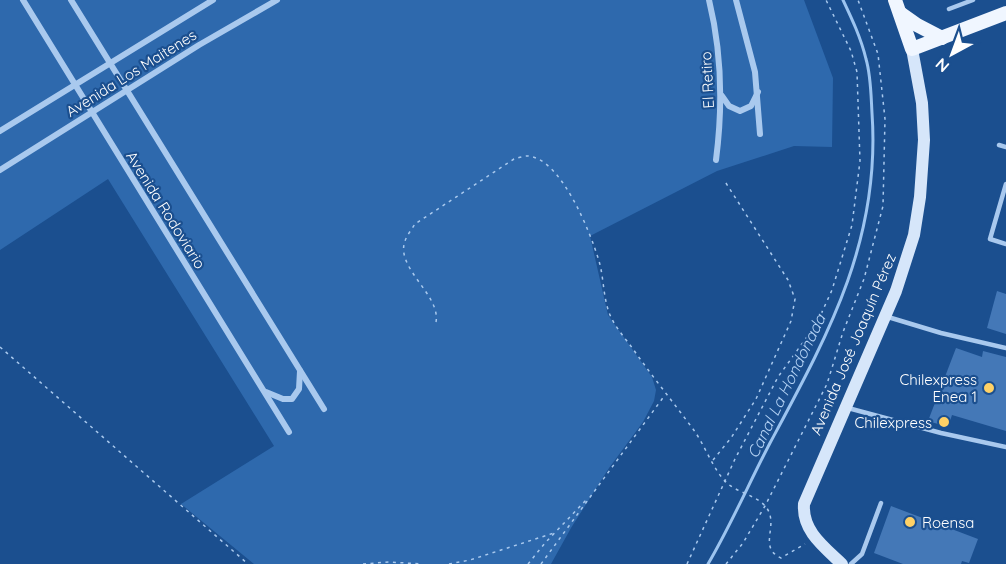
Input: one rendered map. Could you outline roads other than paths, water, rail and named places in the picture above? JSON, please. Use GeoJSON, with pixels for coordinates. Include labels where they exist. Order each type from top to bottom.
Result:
{"type":"FeatureCollection","features":[{"type":"Feature","properties":{"kind":"main road"},"geometry":{"type":"LineString","coordinates":[[898,6],[917,25],[942,38]]}},
{"type":"Feature","properties":{"kind":"main road","name":"Avenida José Joaquín Pérez"},"geometry":{"type":"LineString","coordinates":[[842,564],[814,537],[806,522],[804,508],[805,499],[885,316],[910,250],[917,216],[924,140],[922,103],[912,49],[898,6]]}},
{"type":"Feature","properties":{"kind":"main road"},"geometry":{"type":"LineString","coordinates":[[912,49],[1006,13]]}},
{"type":"Feature","properties":{"kind":"street","name":"Avenida Rodoviario"},"geometry":{"type":"LineString","coordinates":[[23,0],[289,432]]}},
{"type":"Feature","properties":{"kind":"street","name":"Avenida Rodoviario"},"geometry":{"type":"LineString","coordinates":[[70,0],[324,409]]}},
{"type":"Feature","properties":{"kind":"street","name":"Avenida Los Maitenes"},"geometry":{"type":"LineString","coordinates":[[0,132],[213,0]]}},
{"type":"Feature","properties":{"kind":"street","name":"Avenida Los Maitenes"},"geometry":{"type":"LineString","coordinates":[[0,170],[277,0]]}},
{"type":"Feature","properties":{"kind":"street","name":"El Retiro"},"geometry":{"type":"LineString","coordinates":[[709,0],[718,50],[722,95],[716,160]]}},
{"type":"Feature","properties":{"kind":"street"},"geometry":{"type":"LineString","coordinates":[[736,0],[751,52],[758,92],[760,134]]}},
{"type":"Feature","properties":{"kind":"street"},"geometry":{"type":"LineString","coordinates":[[722,95],[729,106],[740,111],[750,106],[758,92]]}},
{"type":"Feature","properties":{"kind":"street"},"geometry":{"type":"LineString","coordinates":[[263,390],[278,398],[292,399],[299,389],[300,370]]}},
{"type":"Feature","properties":{"kind":"lane"},"geometry":{"type":"LineString","coordinates":[[949,9],[974,0]]}},
{"type":"Feature","properties":{"kind":"lane"},"geometry":{"type":"LineString","coordinates":[[999,145],[1006,147]]}},
{"type":"Feature","properties":{"kind":"lane"},"geometry":{"type":"LineString","coordinates":[[1006,184],[990,239],[1006,244]]}},
{"type":"Feature","properties":{"kind":"lane"},"geometry":{"type":"LineString","coordinates":[[885,316],[941,333],[1006,348]]}},
{"type":"Feature","properties":{"kind":"lane"},"geometry":{"type":"LineString","coordinates":[[846,407],[941,433],[1006,447]]}},
{"type":"Feature","properties":{"kind":"lane"},"geometry":{"type":"LineString","coordinates":[[851,564],[862,554],[881,503]]}},
{"type":"Feature","properties":{"kind":"waterway","name":"Canal La Hondonada"},"geometry":{"type":"LineString","coordinates":[[708,564],[812,364],[846,285],[859,245],[868,203],[873,159],[871,93],[864,51],[843,0]]}},
{"type":"Feature","properties":{"kind":"place","name":"Chilexpress Enea 1"},"geometry":{"type":"Point","coordinates":[989,388]}},
{"type":"Feature","properties":{"kind":"place","name":"Chilexpress"},"geometry":{"type":"Point","coordinates":[944,422]}},
{"type":"Feature","properties":{"kind":"place","name":"Roensa"},"geometry":{"type":"Point","coordinates":[910,522]}}]}
